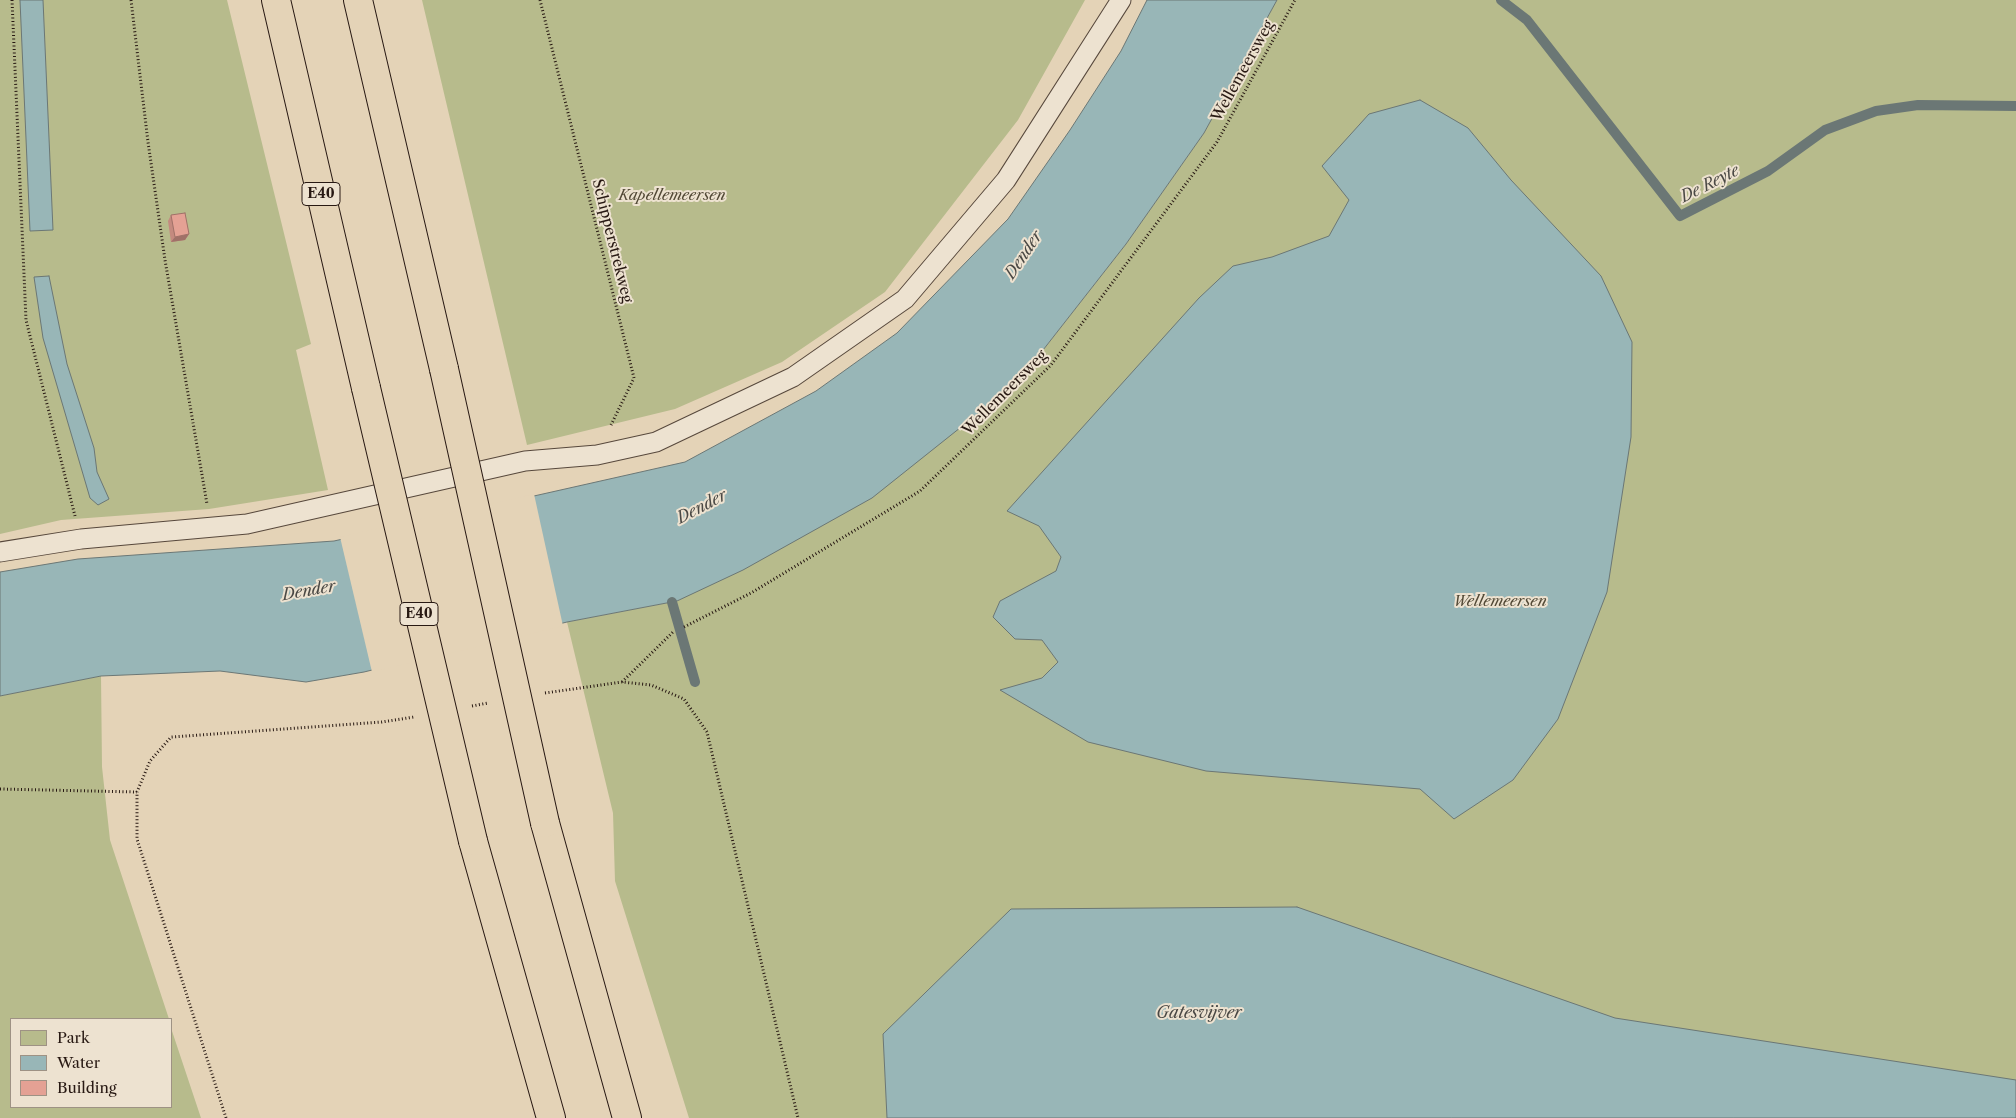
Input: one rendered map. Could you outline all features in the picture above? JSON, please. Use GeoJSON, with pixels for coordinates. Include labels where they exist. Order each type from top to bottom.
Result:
{"type":"FeatureCollection","features":[{"type":"Feature","properties":{"kind":"highway","name":"E40"},"geometry":{"type":"LineString","coordinates":[[276,0],[472,841],[551,1118]]}},
{"type":"Feature","properties":{"kind":"highway"},"geometry":{"type":"LineString","coordinates":[[358,0],[444,369],[545,823],[627,1118]]}},
{"type":"Feature","properties":{"kind":"lane"},"geometry":{"type":"LineString","coordinates":[[0,552],[81,539],[247,524],[525,461],[597,455],[656,442],[793,377],[905,299],[1006,180],[1121,0]]}},
{"type":"Feature","properties":{"kind":"path"},"geometry":{"type":"LineString","coordinates":[[12,0],[26,320],[81,539]]}},
{"type":"Feature","properties":{"kind":"path"},"geometry":{"type":"LineString","coordinates":[[131,0],[148,142],[161,230],[211,527]]}},
{"type":"Feature","properties":{"kind":"path","name":"Schipperstrekweg"},"geometry":{"type":"LineString","coordinates":[[540,0],[634,378],[597,455]]}},
{"type":"Feature","properties":{"kind":"path","name":"Wellemeersweg"},"geometry":{"type":"LineString","coordinates":[[684,627],[751,593],[920,491],[1051,366],[1217,142],[1295,0]]}},
{"type":"Feature","properties":{"kind":"path"},"geometry":{"type":"LineString","coordinates":[[622,682],[674,632]]}},
{"type":"Feature","properties":{"kind":"path"},"geometry":{"type":"LineString","coordinates":[[537,695],[622,682],[651,684],[684,700],[707,732],[798,1118]]}},
{"type":"Feature","properties":{"kind":"path"},"geometry":{"type":"LineString","coordinates":[[469,707],[488,703]]}},
{"type":"Feature","properties":{"kind":"path"},"geometry":{"type":"LineString","coordinates":[[226,1118],[137,839],[137,792],[150,761],[171,737],[382,722],[421,715]]}},
{"type":"Feature","properties":{"kind":"path"},"geometry":{"type":"LineString","coordinates":[[0,788],[137,792]]}},
{"type":"Feature","properties":{"kind":"green space"},"geometry":{"type":"Polygon","coordinates":[[[0,0],[227,0],[311,344],[296,350],[328,490],[209,509],[61,520],[0,534],[0,0]]]}},
{"type":"Feature","properties":{"kind":"green space","name":"Kapellemeersen"},"geometry":{"type":"Polygon","coordinates":[[[422,0],[1085,0],[1018,120],[885,292],[782,362],[675,409],[527,445],[422,0]]]}},
{"type":"Feature","properties":{"kind":"green space","name":"Wellemeersen"},"geometry":{"type":"Polygon","coordinates":[[[1277,0],[2016,0],[2016,1118],[689,1118],[615,881],[613,813],[567,622],[677,601],[990,404],[1036,359],[1126,244],[1204,133],[1277,0]]]}},
{"type":"Feature","properties":{"kind":"green space"},"geometry":{"type":"Polygon","coordinates":[[[101,676],[102,767],[110,840],[169,1018],[10,1018],[10,1108],[172,1108],[172,1031],[201,1118],[0,1118],[0,696],[101,676]]]}},
{"type":"Feature","properties":{"kind":"water"},"geometry":{"type":"Polygon","coordinates":[[[20,0],[43,0],[53,230],[30,231],[20,0]]]}},
{"type":"Feature","properties":{"kind":"water","name":"Dender"},"geometry":{"type":"Polygon","coordinates":[[[1147,0],[1277,0],[1204,133],[1126,244],[1036,359],[990,404],[872,498],[743,570],[677,601],[567,622],[364,672],[306,682],[220,671],[101,676],[0,696],[0,572],[78,559],[334,541],[685,462],[816,391],[897,333],[1008,219],[1070,130],[1121,51],[1147,0]]]}},
{"type":"Feature","properties":{"kind":"water"},"geometry":{"type":"Polygon","coordinates":[[[1420,100],[1468,128],[1511,180],[1601,276],[1632,342],[1631,437],[1607,592],[1558,719],[1513,780],[1454,819],[1420,789],[1206,771],[1088,742],[1000,690],[1042,678],[1058,662],[1042,640],[1015,639],[993,617],[1000,601],[1056,571],[1061,557],[1039,526],[1007,511],[1199,298],[1233,266],[1272,257],[1329,236],[1349,200],[1322,166],[1369,114],[1420,100]]]}},
{"type":"Feature","properties":{"kind":"water"},"geometry":{"type":"Polygon","coordinates":[[[49,276],[67,364],[94,448],[97,472],[109,499],[98,505],[90,498],[43,338],[34,277],[49,276]]]}},
{"type":"Feature","properties":{"kind":"water","name":"Gatesvijver"},"geometry":{"type":"Polygon","coordinates":[[[1297,907],[1615,1018],[2016,1080],[2016,1118],[887,1118],[883,1034],[1011,909],[1297,907]]]}},
{"type":"Feature","properties":{"kind":"pier"},"geometry":{"type":"Polygon","coordinates":[[[534,494],[563,626],[372,672],[340,537],[534,494]]]}},
{"type":"Feature","properties":{"kind":"building"},"geometry":{"type":"Polygon","coordinates":[[[185,213],[189,234],[175,237],[171,215],[185,213]]]}},
{"type":"Feature","properties":{"kind":"waterway","name":"De Reyte"},"geometry":{"type":"LineString","coordinates":[[1501,0],[1527,20],[1680,216],[1768,171],[1825,130],[1876,111],[1918,105],[2016,106]]}},
{"type":"Feature","properties":{"kind":"waterway"},"geometry":{"type":"LineString","coordinates":[[672,602],[695,682]]}}]}
